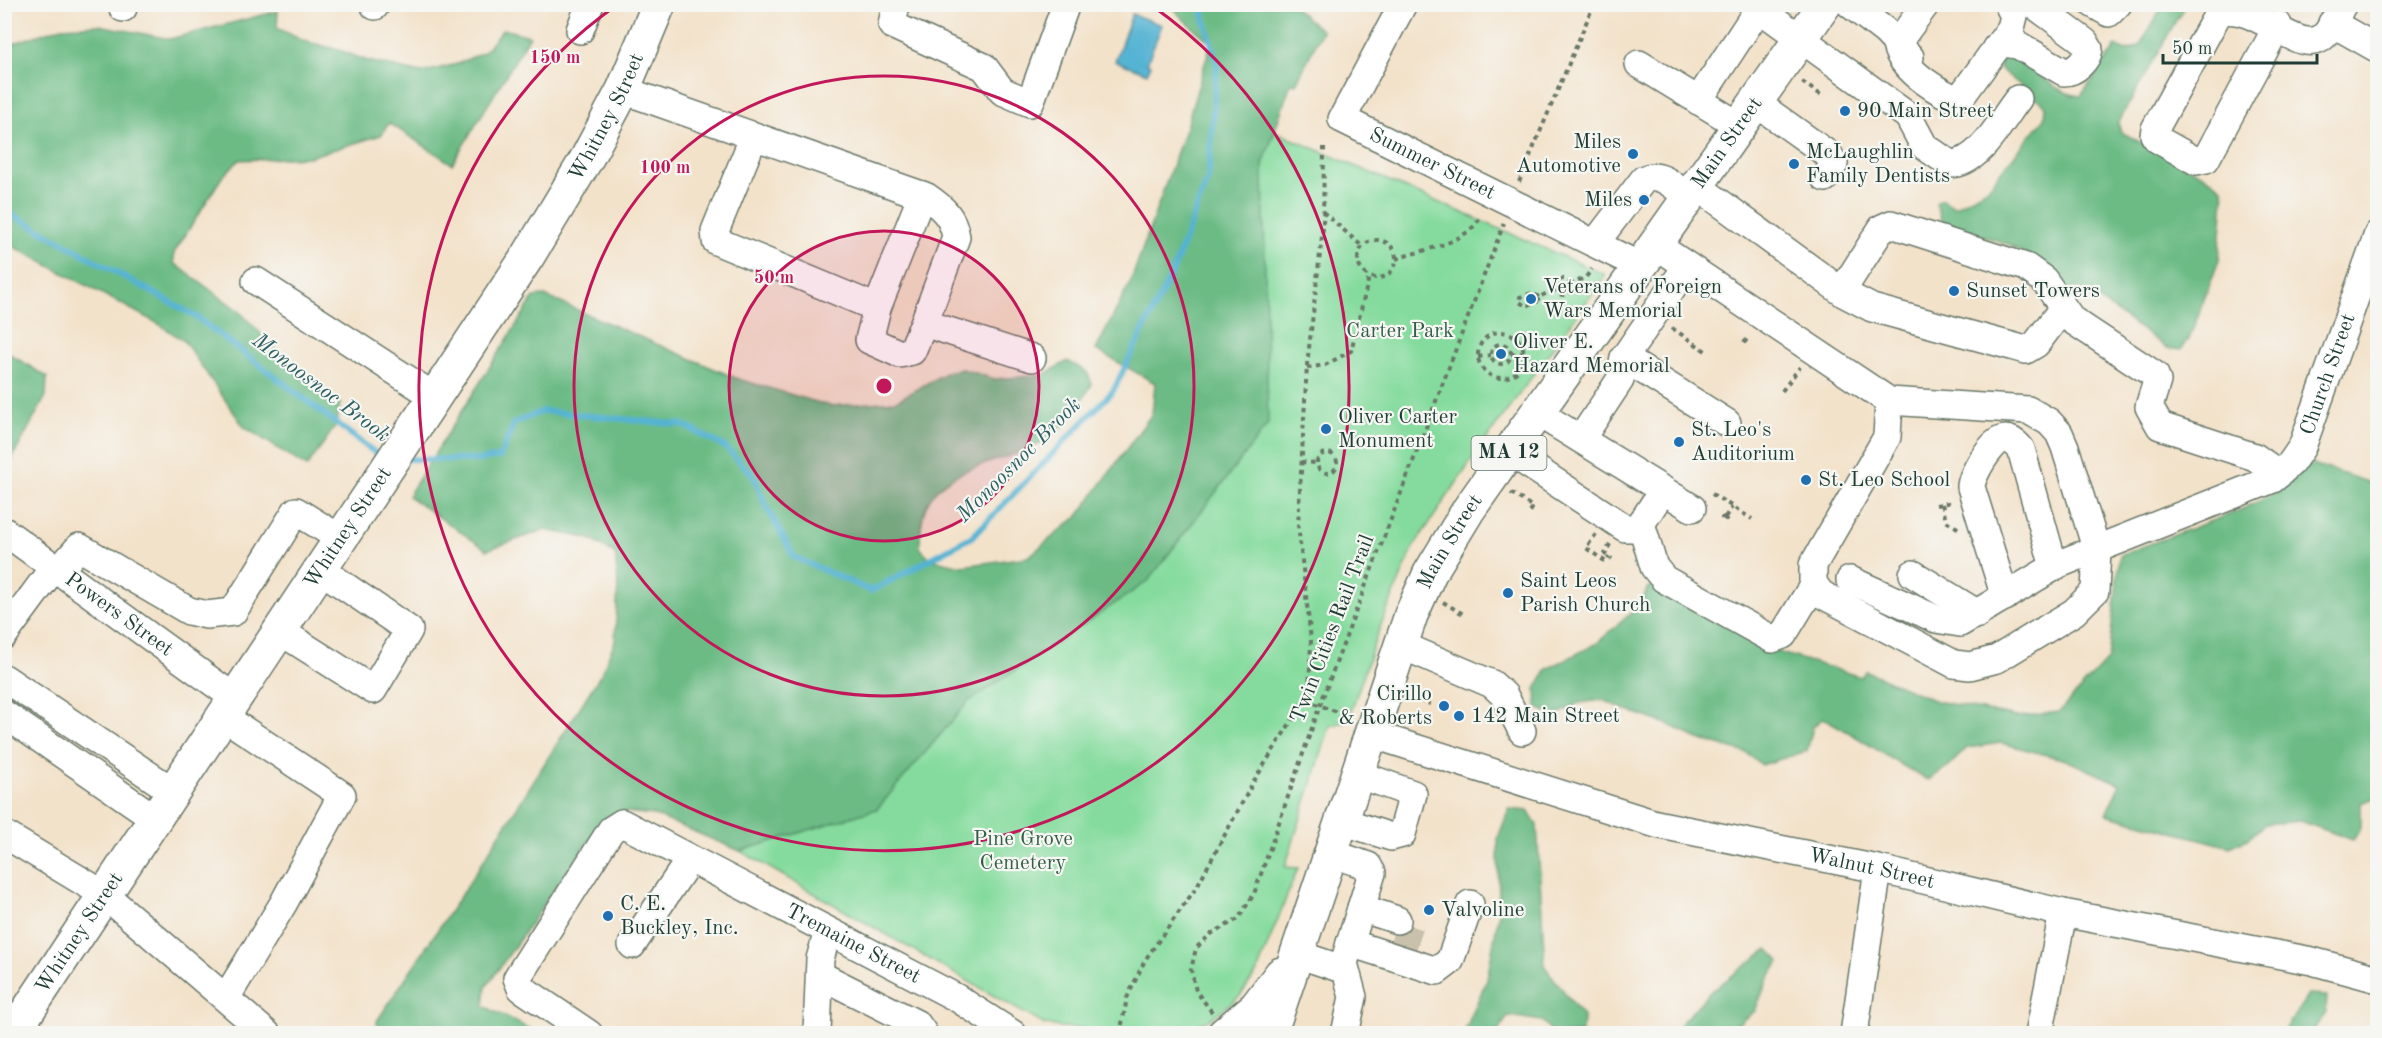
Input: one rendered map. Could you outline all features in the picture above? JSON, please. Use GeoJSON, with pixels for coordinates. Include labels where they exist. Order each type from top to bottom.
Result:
{"type":"FeatureCollection","features":[{"type":"Feature","properties":{"kind":"main road","name":"Whitney Street"},"geometry":{"type":"LineString","coordinates":[[8,1034],[25,1015],[528,256],[587,158],[622,90],[659,4]]}},
{"type":"Feature","properties":{"kind":"main road","name":"Main Street"},"geometry":{"type":"LineString","coordinates":[[1297,954],[1358,774],[1362,726],[1401,645],[1430,573],[1469,509],[1825,4]]}},
{"type":"Feature","properties":{"kind":"main road"},"geometry":{"type":"LineString","coordinates":[[1220,1027],[1256,1007],[1297,954]]}},
{"type":"Feature","properties":{"kind":"main road","name":"MA 12"},"geometry":{"type":"LineString","coordinates":[[1270,1034],[1297,954]]}},
{"type":"Feature","properties":{"kind":"street"},"geometry":{"type":"LineString","coordinates":[[580,30],[591,4]]}},
{"type":"Feature","properties":{"kind":"street"},"geometry":{"type":"LineString","coordinates":[[896,4],[892,25],[984,67],[1002,91],[1030,103],[1066,4]]}},
{"type":"Feature","properties":{"kind":"street","name":"Summer Street"},"geometry":{"type":"LineString","coordinates":[[1402,4],[1341,120],[1595,254],[1648,256],[1688,266],[1889,401]]}},
{"type":"Feature","properties":{"kind":"street"},"geometry":{"type":"LineString","coordinates":[[1893,17],[1906,55],[1948,82],[1961,82],[2001,25],[2000,12],[1991,4]]}},
{"type":"Feature","properties":{"kind":"street"},"geometry":{"type":"LineString","coordinates":[[1893,17],[1898,55],[1905,65],[1953,98],[1963,94],[2013,22],[2014,16],[2008,4]]}},
{"type":"Feature","properties":{"kind":"street"},"geometry":{"type":"LineString","coordinates":[[1996,48],[2003,43],[2018,45],[2064,72],[2076,68],[2087,56],[2089,49],[2085,42],[2032,4]]}},
{"type":"Feature","properties":{"kind":"street"},"geometry":{"type":"LineString","coordinates":[[2093,4],[2109,13],[2118,4]]}},
{"type":"Feature","properties":{"kind":"street"},"geometry":{"type":"LineString","coordinates":[[2278,26],[2206,159],[2196,161],[2157,139],[2154,135],[2155,129],[2219,12],[2233,5],[2241,6],[2312,41],[2325,36],[2338,14],[2378,49]]}},
{"type":"Feature","properties":{"kind":"street"},"geometry":{"type":"LineString","coordinates":[[1698,100],[1756,7],[1908,116],[1924,146],[1950,164],[1964,162],[1977,152],[2018,99]]}},
{"type":"Feature","properties":{"kind":"street"},"geometry":{"type":"LineString","coordinates":[[1639,64],[1698,100],[1748,115],[1829,155],[1834,164],[1825,178]]}},
{"type":"Feature","properties":{"kind":"street"},"geometry":{"type":"LineString","coordinates":[[622,90],[922,195],[943,208],[954,224],[956,237],[912,351],[900,354],[869,340],[877,308],[922,195]]}},
{"type":"Feature","properties":{"kind":"street"},"geometry":{"type":"LineString","coordinates":[[754,136],[715,231],[716,242],[877,308]]}},
{"type":"Feature","properties":{"kind":"street"},"geometry":{"type":"LineString","coordinates":[[1595,254],[1644,179],[1650,176],[1659,177],[1693,192],[1842,291],[1872,308],[2026,350],[2036,344],[2063,308]]}},
{"type":"Feature","properties":{"kind":"street"},"geometry":{"type":"LineString","coordinates":[[1842,291],[1882,228],[1895,224],[2026,267],[2044,280],[2072,320],[2155,375],[2157,381],[2150,407],[2153,417],[2160,426],[2255,457],[2279,474]]}},
{"type":"Feature","properties":{"kind":"street","name":"Church Street"},"geometry":{"type":"LineString","coordinates":[[1850,580],[1946,622],[1960,623],[2054,567],[2247,491],[2279,474],[2302,447],[2370,279],[2378,234]]}},
{"type":"Feature","properties":{"kind":"street"},"geometry":{"type":"LineString","coordinates":[[1581,439],[1620,380],[1624,358],[1688,266]]}},
{"type":"Feature","properties":{"kind":"street"},"geometry":{"type":"LineString","coordinates":[[256,281],[435,397]]}},
{"type":"Feature","properties":{"kind":"street"},"geometry":{"type":"LineString","coordinates":[[924,323],[1032,358]]}},
{"type":"Feature","properties":{"kind":"street"},"geometry":{"type":"LineString","coordinates":[[1624,358],[1727,423]]}},
{"type":"Feature","properties":{"kind":"street"},"geometry":{"type":"LineString","coordinates":[[1889,401],[2017,408],[2040,415],[2059,433],[2097,551],[2095,591],[2083,605],[1997,659],[1970,666],[1954,664],[1821,594],[1814,584],[1812,574],[1816,555],[1887,437],[1889,401]]}},
{"type":"Feature","properties":{"kind":"street"},"geometry":{"type":"LineString","coordinates":[[1538,412],[1663,490],[1702,501]]}},
{"type":"Feature","properties":{"kind":"street"},"geometry":{"type":"LineString","coordinates":[[2005,597],[1971,482],[1974,472],[1995,443],[2001,440],[2012,441],[2021,449],[2054,567]]}},
{"type":"Feature","properties":{"kind":"street"},"geometry":{"type":"LineString","coordinates":[[1509,452],[1625,528],[1635,528],[1641,523],[1663,490]]}},
{"type":"Feature","properties":{"kind":"street"},"geometry":{"type":"LineString","coordinates":[[4,634],[56,568],[79,547],[189,611],[207,615],[233,612],[296,511],[341,539]]}},
{"type":"Feature","properties":{"kind":"street"},"geometry":{"type":"LineString","coordinates":[[1641,523],[1654,567],[1664,579],[1772,639],[1783,635],[1814,584]]}},
{"type":"Feature","properties":{"kind":"street","name":"Powers Street"},"geometry":{"type":"LineString","coordinates":[[4,531],[56,568],[342,795],[283,904],[225,998]]}},
{"type":"Feature","properties":{"kind":"street"},"geometry":{"type":"LineString","coordinates":[[280,632],[373,690],[409,630],[321,570]]}},
{"type":"Feature","properties":{"kind":"street"},"geometry":{"type":"LineString","coordinates":[[1913,574],[1978,614]]}},
{"type":"Feature","properties":{"kind":"street"},"geometry":{"type":"LineString","coordinates":[[1401,645],[1492,684],[1504,695],[1522,731]]}},
{"type":"Feature","properties":{"kind":"street"},"geometry":{"type":"LineString","coordinates":[[4,678],[174,792]]}},
{"type":"Feature","properties":{"kind":"street"},"geometry":{"type":"LineString","coordinates":[[6,719],[156,819]]}},
{"type":"Feature","properties":{"kind":"street","name":"Walnut Street"},"geometry":{"type":"LineString","coordinates":[[1362,726],[1656,824],[1878,869],[2063,912],[2312,961],[2378,979]]}},
{"type":"Feature","properties":{"kind":"street"},"geometry":{"type":"LineString","coordinates":[[1342,821],[1391,837],[1402,834],[1413,794],[1358,774]]}},
{"type":"Feature","properties":{"kind":"street","name":"Tremaine Street"},"geometry":{"type":"LineString","coordinates":[[589,1034],[521,988],[518,978],[611,830],[616,825],[629,825],[957,998],[1013,1034]]}},
{"type":"Feature","properties":{"kind":"street"},"geometry":{"type":"LineString","coordinates":[[4,834],[105,895],[267,1034]]}},
{"type":"Feature","properties":{"kind":"street"},"geometry":{"type":"LineString","coordinates":[[1331,853],[1372,869],[1345,970],[1353,997],[1345,1034]]}},
{"type":"Feature","properties":{"kind":"street"},"geometry":{"type":"LineString","coordinates":[[632,945],[690,859]]}},
{"type":"Feature","properties":{"kind":"street"},"geometry":{"type":"LineString","coordinates":[[1854,1034],[1878,869]]}},
{"type":"Feature","properties":{"kind":"street"},"geometry":{"type":"LineString","coordinates":[[1355,927],[1432,971],[1442,969],[1442,948],[1470,904]]}},
{"type":"Feature","properties":{"kind":"street"},"geometry":{"type":"LineString","coordinates":[[2039,1034],[2063,912]]}},
{"type":"Feature","properties":{"kind":"street"},"geometry":{"type":"LineString","coordinates":[[1355,927],[1393,933]]}},
{"type":"Feature","properties":{"kind":"street"},"geometry":{"type":"LineString","coordinates":[[817,1033],[822,950],[828,931]]}},
{"type":"Feature","properties":{"kind":"street"},"geometry":{"type":"LineString","coordinates":[[1297,954],[1345,970]]}},
{"type":"Feature","properties":{"kind":"street"},"geometry":{"type":"LineString","coordinates":[[820,975],[917,1024],[924,1034]]}},
{"type":"Feature","properties":{"kind":"path"},"geometry":{"type":"LineString","coordinates":[[1516,189],[1594,4]]}},
{"type":"Feature","properties":{"kind":"path"},"geometry":{"type":"LineString","coordinates":[[1799,80],[1821,95]]}},
{"type":"Feature","properties":{"kind":"path"},"geometry":{"type":"LineString","coordinates":[[1120,1034],[1127,998],[1145,960],[1200,880],[1254,781],[1306,700],[1312,654],[1298,525],[1306,368],[1323,212],[1324,147]]}},
{"type":"Feature","properties":{"kind":"path"},"geometry":{"type":"LineString","coordinates":[[1323,212],[1363,247]]}},
{"type":"Feature","properties":{"kind":"path"},"geometry":{"type":"LineString","coordinates":[[1396,259],[1463,236],[1473,230],[1481,216]]}},
{"type":"Feature","properties":{"kind":"path","name":"Twin Cities Rail Trail"},"geometry":{"type":"LineString","coordinates":[[1220,1027],[1210,1007],[1196,991],[1191,970],[1196,948],[1211,934],[1238,919],[1254,894],[1320,705],[1503,225]]}},
{"type":"Feature","properties":{"kind":"path"},"geometry":{"type":"LineString","coordinates":[[1373,240],[1386,242],[1392,247],[1396,259],[1395,267],[1384,278],[1369,277],[1358,265],[1358,257],[1363,247],[1373,240]]}},
{"type":"Feature","properties":{"kind":"path"},"geometry":{"type":"LineString","coordinates":[[1570,285],[1586,277],[1595,254]]}},
{"type":"Feature","properties":{"kind":"path"},"geometry":{"type":"LineString","coordinates":[[1306,368],[1325,366],[1351,351],[1369,277]]}},
{"type":"Feature","properties":{"kind":"path"},"geometry":{"type":"LineString","coordinates":[[1539,297],[1532,293],[1520,297],[1519,302],[1526,306],[1537,302],[1539,297],[1556,290],[1564,294],[1570,290],[1570,285],[1565,279],[1560,280],[1556,283],[1556,290]]}},
{"type":"Feature","properties":{"kind":"path"},"geometry":{"type":"LineString","coordinates":[[1654,316],[1707,352]]}},
{"type":"Feature","properties":{"kind":"path"},"geometry":{"type":"LineString","coordinates":[[1503,331],[1516,337],[1524,353],[1522,366],[1517,373],[1501,378],[1485,372],[1478,357],[1482,341],[1488,335],[1503,331]]}},
{"type":"Feature","properties":{"kind":"path"},"geometry":{"type":"LineString","coordinates":[[1744,343],[1748,338]]}},
{"type":"Feature","properties":{"kind":"path"},"geometry":{"type":"LineString","coordinates":[[1498,345],[1508,346],[1511,354],[1508,362],[1501,365],[1494,362],[1491,355],[1493,348],[1498,345]]}},
{"type":"Feature","properties":{"kind":"path"},"geometry":{"type":"LineString","coordinates":[[1511,354],[1524,353]]}},
{"type":"Feature","properties":{"kind":"path"},"geometry":{"type":"LineString","coordinates":[[1478,357],[1491,355]]}},
{"type":"Feature","properties":{"kind":"path"},"geometry":{"type":"LineString","coordinates":[[1782,391],[1795,373]]}},
{"type":"Feature","properties":{"kind":"path"},"geometry":{"type":"LineString","coordinates":[[1327,453],[1334,456],[1337,466],[1326,474],[1320,472],[1317,463],[1319,457],[1327,453]]}},
{"type":"Feature","properties":{"kind":"path"},"geometry":{"type":"LineString","coordinates":[[1302,462],[1317,463]]}},
{"type":"Feature","properties":{"kind":"path"},"geometry":{"type":"LineString","coordinates":[[1511,492],[1533,507],[1528,515]]}},
{"type":"Feature","properties":{"kind":"path"},"geometry":{"type":"LineString","coordinates":[[1702,501],[1732,507],[1752,519]]}},
{"type":"Feature","properties":{"kind":"path"},"geometry":{"type":"LineString","coordinates":[[1936,505],[1954,502]]}},
{"type":"Feature","properties":{"kind":"path"},"geometry":{"type":"LineString","coordinates":[[1725,517],[1732,507]]}},
{"type":"Feature","properties":{"kind":"path"},"geometry":{"type":"LineString","coordinates":[[1603,536],[1598,532],[1586,548],[1606,562],[1611,558],[1605,554]]}},
{"type":"Feature","properties":{"kind":"path"},"geometry":{"type":"LineString","coordinates":[[1443,601],[1464,614]]}},
{"type":"Feature","properties":{"kind":"path"},"geometry":{"type":"LineString","coordinates":[[1417,699],[1430,704]]}},
{"type":"Feature","properties":{"kind":"path"},"geometry":{"type":"LineString","coordinates":[[1306,700],[1362,726]]}},
{"type":"Feature","properties":{"kind":"green space"},"geometry":{"type":"Polygon","coordinates":[[[1171,5],[1292,5],[1322,31],[1296,84],[1291,83],[1263,164],[1268,424],[1148,581],[968,702],[877,809],[740,851],[654,815],[625,812],[605,818],[486,987],[484,1006],[538,1033],[378,1033],[377,1021],[473,877],[601,674],[615,641],[618,584],[615,553],[588,538],[544,530],[487,550],[408,496],[534,297],[545,296],[738,379],[830,406],[896,401],[947,372],[962,369],[995,379],[1043,375],[1068,361],[1087,372],[1092,384],[1061,428],[1034,447],[953,477],[932,496],[925,510],[921,527],[920,548],[931,559],[962,566],[1028,557],[1078,516],[1152,414],[1155,383],[1096,350],[1131,281],[1186,127],[1211,43],[1182,18],[1171,5]]]}},
{"type":"Feature","properties":{"kind":"green space"},"geometry":{"type":"Polygon","coordinates":[[[2163,5],[2185,5],[2118,123],[2121,132],[2212,180],[2222,188],[2224,197],[2219,260],[2190,337],[2181,350],[2167,348],[2088,292],[2077,288],[2065,290],[2047,268],[2010,245],[1942,222],[1936,203],[1942,199],[1954,207],[1987,189],[2045,118],[2046,106],[1999,68],[2004,55],[2024,64],[2060,90],[2081,96],[2116,46],[2126,51],[2139,47],[2163,5]]]}},
{"type":"Feature","properties":{"kind":"green space"},"geometry":{"type":"Polygon","coordinates":[[[278,11],[277,28],[304,41],[336,49],[368,61],[421,73],[457,64],[484,52],[503,29],[530,36],[452,164],[389,123],[381,135],[309,157],[239,160],[222,177],[174,253],[174,263],[239,311],[301,375],[340,403],[337,424],[307,467],[244,427],[184,341],[157,323],[5,242],[5,46],[62,27],[99,25],[170,39],[278,11]]]}},
{"type":"Feature","properties":{"kind":"green space"},"geometry":{"type":"Polygon","coordinates":[[[1274,131],[1606,275],[1480,448],[1414,546],[1378,632],[1351,712],[1346,721],[1330,726],[1285,867],[1298,868],[1257,972],[1240,996],[1209,1020],[1173,1034],[1117,1033],[1045,1025],[740,851],[877,808],[968,702],[1148,581],[1274,131]]]}},
{"type":"Feature","properties":{"kind":"green space"},"geometry":{"type":"Polygon","coordinates":[[[5,351],[47,377],[46,396],[5,472],[5,351]]]}},
{"type":"Feature","properties":{"kind":"green space"},"geometry":{"type":"Polygon","coordinates":[[[2313,464],[2377,485],[2377,797],[2361,803],[2361,828],[2353,840],[2300,821],[2265,824],[2249,838],[2230,847],[2106,814],[2120,784],[2066,760],[2001,743],[1967,748],[1947,768],[1928,780],[1823,718],[1813,727],[1807,751],[1762,765],[1746,753],[1698,739],[1667,724],[1603,700],[1579,703],[1555,716],[1537,708],[1536,689],[1547,669],[1596,644],[1640,605],[1648,587],[1661,585],[1781,653],[1861,677],[1866,671],[1936,701],[2017,717],[2059,712],[2108,659],[2120,555],[2238,511],[2280,491],[2297,472],[2313,464]]]}},
{"type":"Feature","properties":{"kind":"green space"},"geometry":{"type":"Polygon","coordinates":[[[1509,809],[1528,811],[1537,825],[1545,967],[1583,1016],[1582,1033],[1553,1033],[1542,1021],[1508,1016],[1497,1033],[1464,1033],[1487,979],[1499,912],[1498,838],[1509,809]]]}},
{"type":"Feature","properties":{"kind":"green space"},"geometry":{"type":"Polygon","coordinates":[[[1768,949],[1780,961],[1767,981],[1755,1011],[1725,1033],[1672,1033],[1710,992],[1768,949]]]}},
{"type":"Feature","properties":{"kind":"green space"},"geometry":{"type":"Polygon","coordinates":[[[2308,995],[2327,996],[2326,1013],[2312,1033],[2283,1033],[2308,995]]]}},
{"type":"Feature","properties":{"kind":"water"},"geometry":{"type":"Polygon","coordinates":[[[1132,14],[1162,25],[1147,63],[1151,65],[1147,73],[1115,61],[1132,14]]]}},
{"type":"Feature","properties":{"kind":"waterway","name":"Monoosnoc Brook"},"geometry":{"type":"LineString","coordinates":[[406,459],[480,460],[500,457],[514,423],[543,411],[683,425],[725,447],[753,475],[766,506],[794,557],[871,591],[973,536],[1113,391],[1172,273],[1208,178],[1217,64],[1200,4]]}},
{"type":"Feature","properties":{"kind":"waterway","name":"Monoosnoc Brook"},"geometry":{"type":"LineString","coordinates":[[4,210],[195,316],[382,458]]}},
{"type":"Feature","properties":{"kind":"tunnel"},"geometry":{"type":"LineString","coordinates":[[1393,934],[1430,946]]}},
{"type":"Feature","properties":{"kind":"place","name":"90 Main Street"},"geometry":{"type":"Point","coordinates":[1845,111]}},
{"type":"Feature","properties":{"kind":"place","name":"Miles Automotive"},"geometry":{"type":"Point","coordinates":[1633,154]}},
{"type":"Feature","properties":{"kind":"place","name":"McLaughlin Family Dentists"},"geometry":{"type":"Point","coordinates":[1794,164]}},
{"type":"Feature","properties":{"kind":"place","name":"Miles"},"geometry":{"type":"Point","coordinates":[1644,200]}},
{"type":"Feature","properties":{"kind":"place","name":"Sunset Towers"},"geometry":{"type":"Point","coordinates":[1954,291]}},
{"type":"Feature","properties":{"kind":"place","name":"Veterans of Foreign Wars Memorial"},"geometry":{"type":"Point","coordinates":[1531,299]}},
{"type":"Feature","properties":{"kind":"place","name":"Oliver E. Hazard Memorial"},"geometry":{"type":"Point","coordinates":[1501,354]}},
{"type":"Feature","properties":{"kind":"place","name":"Oliver Carter Monument"},"geometry":{"type":"Point","coordinates":[1326,429]}},
{"type":"Feature","properties":{"kind":"place","name":"St. Leo's Auditorium"},"geometry":{"type":"Point","coordinates":[1679,442]}},
{"type":"Feature","properties":{"kind":"place","name":"St. Leo School"},"geometry":{"type":"Point","coordinates":[1806,480]}},
{"type":"Feature","properties":{"kind":"place","name":"Saint Leos Parish Church"},"geometry":{"type":"Point","coordinates":[1508,593]}},
{"type":"Feature","properties":{"kind":"place","name":"Cirillo & Roberts"},"geometry":{"type":"Point","coordinates":[1444,706]}},
{"type":"Feature","properties":{"kind":"place","name":"142 Main Street"},"geometry":{"type":"Point","coordinates":[1459,716]}},
{"type":"Feature","properties":{"kind":"place","name":"Valvoline"},"geometry":{"type":"Point","coordinates":[1429,910]}},
{"type":"Feature","properties":{"kind":"place","name":"C. E. Buckley, Inc."},"geometry":{"type":"Point","coordinates":[608,916]}},
{"type":"Feature","properties":{"kind":"park label","name":"Carter Park"},"geometry":{"type":"Point","coordinates":[1400,331]}},
{"type":"Feature","properties":{"kind":"park label","name":"Pine Grove Cemetery"},"geometry":{"type":"Point","coordinates":[1023,851]}}]}
